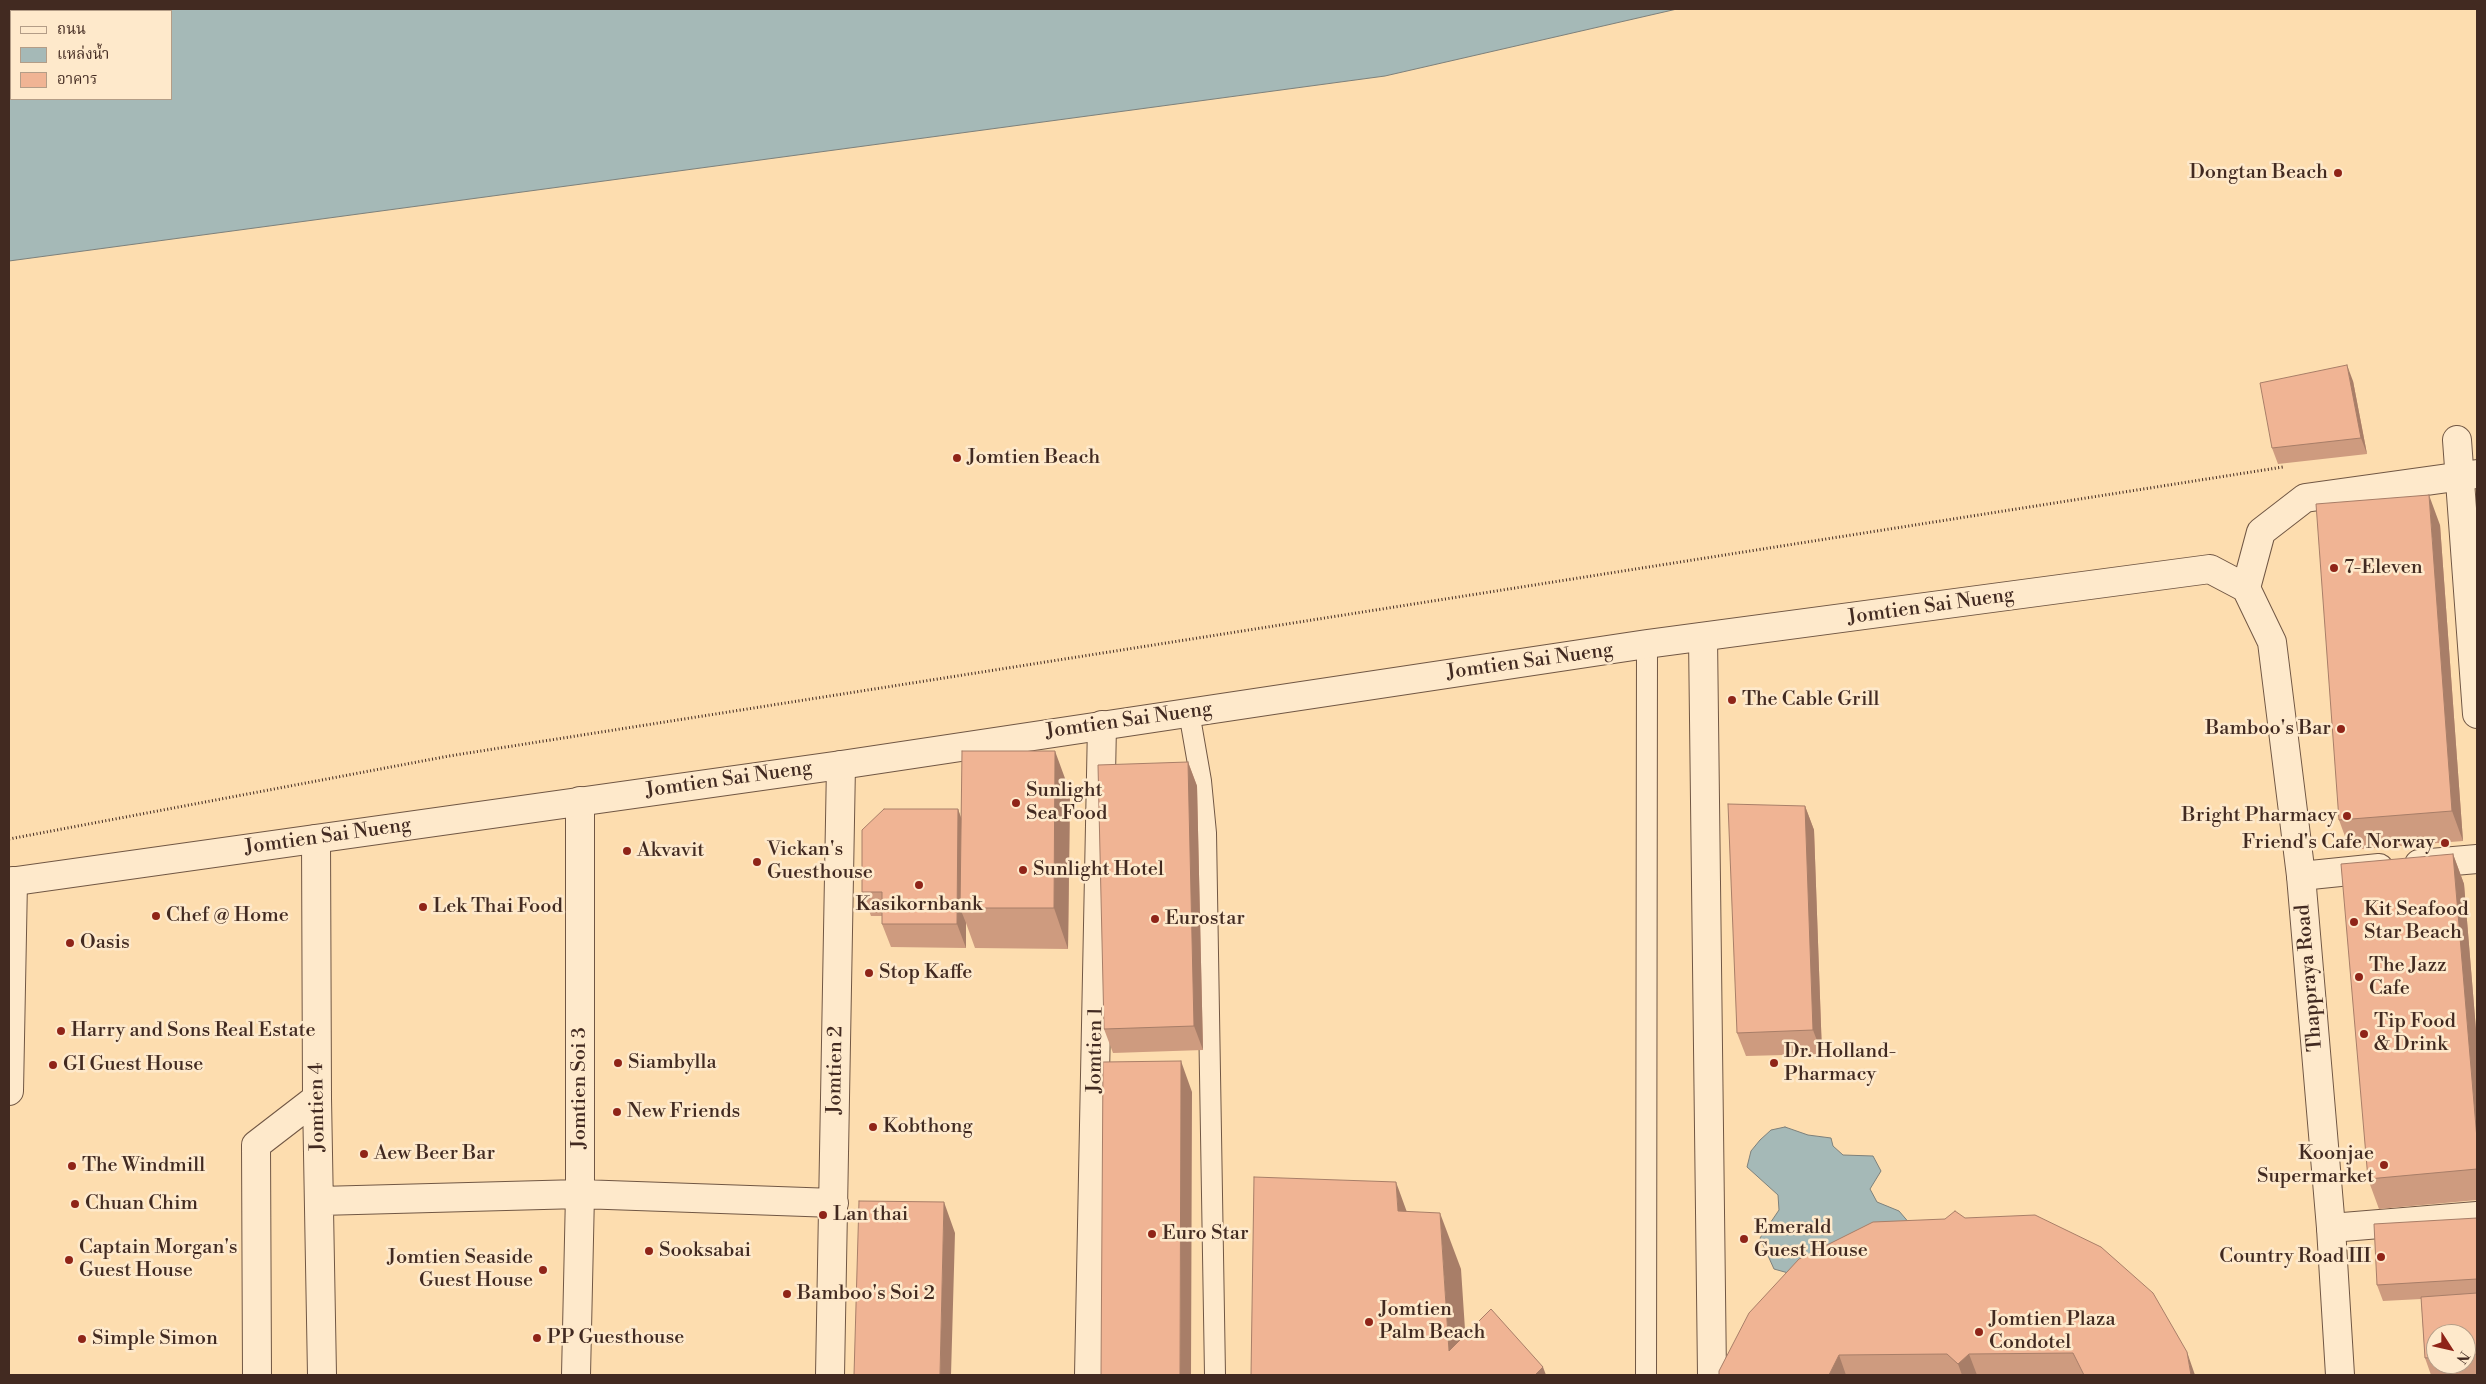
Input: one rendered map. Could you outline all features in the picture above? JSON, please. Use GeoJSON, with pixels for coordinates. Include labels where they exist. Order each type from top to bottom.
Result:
{"type":"FeatureCollection","features":[{"type":"Feature","properties":{"kind":"street"},"geometry":{"type":"LineString","coordinates":[[2458,440],[2469,476],[2477,714]]}},
{"type":"Feature","properties":{"kind":"street"},"geometry":{"type":"LineString","coordinates":[[2246,588],[2261,532],[2305,498],[2469,476]]}},
{"type":"Feature","properties":{"kind":"street","name":"Jomtien Sai Nueng"},"geometry":{"type":"LineString","coordinates":[[11,882],[841,764],[1647,644],[2210,569],[2246,588]]}},
{"type":"Feature","properties":{"kind":"street","name":"Thappraya Road"},"geometry":{"type":"LineString","coordinates":[[2246,588],[2272,642],[2301,876],[2331,1228],[2340,1375]]}},
{"type":"Feature","properties":{"kind":"street"},"geometry":{"type":"LineString","coordinates":[[1703,637],[1712,1375]]}},
{"type":"Feature","properties":{"kind":"street","name":"Jomtien 1"},"geometry":{"type":"LineString","coordinates":[[1090,1375],[1102,725]]}},
{"type":"Feature","properties":{"kind":"street","name":"Jomtien 2"},"geometry":{"type":"LineString","coordinates":[[830,1375],[841,764]]}},
{"type":"Feature","properties":{"kind":"street","name":"Jomtien Soi 3"},"geometry":{"type":"LineString","coordinates":[[576,1375],[580,1194],[580,801]]}},
{"type":"Feature","properties":{"kind":"street","name":"Jomtien 4"},"geometry":{"type":"LineString","coordinates":[[316,839],[317,1098],[322,1375]]}},
{"type":"Feature","properties":{"kind":"street"},"geometry":{"type":"LineString","coordinates":[[2301,876],[2477,859]]}},
{"type":"Feature","properties":{"kind":"street"},"geometry":{"type":"LineString","coordinates":[[9,1091],[11,882]]}},
{"type":"Feature","properties":{"kind":"street"},"geometry":{"type":"LineString","coordinates":[[256,1375],[256,1145],[317,1098]]}},
{"type":"Feature","properties":{"kind":"street"},"geometry":{"type":"LineString","coordinates":[[320,1201],[580,1194],[834,1203]]}},
{"type":"Feature","properties":{"kind":"street"},"geometry":{"type":"LineString","coordinates":[[2331,1228],[2477,1216]]}},
{"type":"Feature","properties":{"kind":"lane"},"geometry":{"type":"LineString","coordinates":[[1646,1375],[1647,644]]}},
{"type":"Feature","properties":{"kind":"lane"},"geometry":{"type":"LineString","coordinates":[[1189,712],[1201,781],[1206,833],[1215,1375]]}},
{"type":"Feature","properties":{"kind":"path"},"geometry":{"type":"LineString","coordinates":[[9,839],[450,756],[2288,466]]}},
{"type":"Feature","properties":{"kind":"water"},"geometry":{"type":"Polygon","coordinates":[[[9,9],[1677,9],[1385,76],[9,261],[9,9]]]}},
{"type":"Feature","properties":{"kind":"water"},"geometry":{"type":"Polygon","coordinates":[[[1785,1127],[1808,1135],[1831,1138],[1833,1146],[1843,1155],[1873,1156],[1881,1171],[1870,1189],[1877,1202],[1899,1211],[1911,1225],[1799,1276],[1774,1269],[1760,1238],[1779,1210],[1778,1195],[1747,1167],[1751,1151],[1760,1140],[1771,1130],[1785,1127]]]}},
{"type":"Feature","properties":{"kind":"building"},"geometry":{"type":"Polygon","coordinates":[[[2347,365],[2361,438],[2272,448],[2260,383],[2347,365]]]}},
{"type":"Feature","properties":{"kind":"building"},"geometry":{"type":"Polygon","coordinates":[[[2429,495],[2452,811],[2339,820],[2316,504],[2429,495]]]}},
{"type":"Feature","properties":{"kind":"building","name":"Sunlight Hotel"},"geometry":{"type":"Polygon","coordinates":[[[962,751],[1055,751],[1054,908],[960,908],[962,751]]]}},
{"type":"Feature","properties":{"kind":"building","name":"Eurostar"},"geometry":{"type":"Polygon","coordinates":[[[1188,762],[1194,1026],[1104,1029],[1098,765],[1188,762]]]}},
{"type":"Feature","properties":{"kind":"building"},"geometry":{"type":"Polygon","coordinates":[[[1728,804],[1805,806],[1813,1030],[1737,1033],[1728,804]]]}},
{"type":"Feature","properties":{"kind":"building","name":"Kasikornbank"},"geometry":{"type":"Polygon","coordinates":[[[884,809],[958,809],[957,924],[882,924],[882,892],[862,892],[862,830],[884,809]]]}},
{"type":"Feature","properties":{"kind":"building"},"geometry":{"type":"Polygon","coordinates":[[[2453,854],[2477,1139],[2477,1169],[2368,1179],[2341,864],[2453,854]]]}},
{"type":"Feature","properties":{"kind":"building","name":"Euro Star"},"geometry":{"type":"Polygon","coordinates":[[[1181,1061],[1180,1375],[1101,1375],[1103,1062],[1181,1061]]]}},
{"type":"Feature","properties":{"kind":"building"},"geometry":{"type":"Polygon","coordinates":[[[1254,1177],[1396,1182],[1398,1211],[1440,1213],[1449,1351],[1491,1309],[1543,1367],[1535,1375],[1251,1375],[1254,1177]]]}},
{"type":"Feature","properties":{"kind":"building"},"geometry":{"type":"Polygon","coordinates":[[[859,1201],[944,1202],[940,1375],[854,1375],[859,1201]]]}},
{"type":"Feature","properties":{"kind":"building"},"geometry":{"type":"Polygon","coordinates":[[[1955,1211],[1965,1218],[2035,1215],[2101,1247],[2153,1293],[2187,1352],[2191,1375],[2084,1375],[2073,1353],[1969,1354],[1958,1364],[1947,1354],[1839,1355],[1829,1375],[1719,1375],[1719,1371],[1749,1313],[1799,1259],[1873,1222],[1945,1219],[1955,1211]]]}},
{"type":"Feature","properties":{"kind":"building"},"geometry":{"type":"Polygon","coordinates":[[[2477,1218],[2477,1279],[2377,1285],[2374,1224],[2477,1218]]]}},
{"type":"Feature","properties":{"kind":"building"},"geometry":{"type":"Polygon","coordinates":[[[2477,1293],[2477,1354],[2476,1324],[2426,1324],[2425,1358],[2421,1297],[2477,1293]]]}},
{"type":"Feature","properties":{"kind":"place","name":"Dongtan Beach"},"geometry":{"type":"Point","coordinates":[2338,173]}},
{"type":"Feature","properties":{"kind":"place","name":"Jomtien Beach"},"geometry":{"type":"Point","coordinates":[957,458]}},
{"type":"Feature","properties":{"kind":"place","name":"7-Eleven"},"geometry":{"type":"Point","coordinates":[2334,568]}},
{"type":"Feature","properties":{"kind":"place","name":"The Cable Grill"},"geometry":{"type":"Point","coordinates":[1732,700]}},
{"type":"Feature","properties":{"kind":"place","name":"Bamboo's Bar"},"geometry":{"type":"Point","coordinates":[2341,729]}},
{"type":"Feature","properties":{"kind":"place","name":"Sunlight Sea Food"},"geometry":{"type":"Point","coordinates":[1016,803]}},
{"type":"Feature","properties":{"kind":"place","name":"Bright Pharmacy"},"geometry":{"type":"Point","coordinates":[2347,816]}},
{"type":"Feature","properties":{"kind":"place","name":"Friend's Cafe Norway"},"geometry":{"type":"Point","coordinates":[2445,843]}},
{"type":"Feature","properties":{"kind":"place","name":"Akvavit"},"geometry":{"type":"Point","coordinates":[627,851]}},
{"type":"Feature","properties":{"kind":"place","name":"Vickan's Guesthouse"},"geometry":{"type":"Point","coordinates":[757,862]}},
{"type":"Feature","properties":{"kind":"place","name":"Sunlight Hotel"},"geometry":{"type":"Point","coordinates":[1023,870]}},
{"type":"Feature","properties":{"kind":"place","name":"Kasikornbank"},"geometry":{"type":"Point","coordinates":[919,885]}},
{"type":"Feature","properties":{"kind":"place","name":"Lek Thai Food"},"geometry":{"type":"Point","coordinates":[423,907]}},
{"type":"Feature","properties":{"kind":"place","name":"Chef @ Home"},"geometry":{"type":"Point","coordinates":[156,916]}},
{"type":"Feature","properties":{"kind":"place","name":"Eurostar"},"geometry":{"type":"Point","coordinates":[1155,919]}},
{"type":"Feature","properties":{"kind":"place","name":"Kit Seafood Star Beach"},"geometry":{"type":"Point","coordinates":[2354,922]}},
{"type":"Feature","properties":{"kind":"place","name":"Oasis"},"geometry":{"type":"Point","coordinates":[70,943]}},
{"type":"Feature","properties":{"kind":"place","name":"Stop Kaffe"},"geometry":{"type":"Point","coordinates":[869,973]}},
{"type":"Feature","properties":{"kind":"place","name":"The Jazz Cafe"},"geometry":{"type":"Point","coordinates":[2359,977]}},
{"type":"Feature","properties":{"kind":"place","name":"Harry and Sons Real Estate"},"geometry":{"type":"Point","coordinates":[61,1031]}},
{"type":"Feature","properties":{"kind":"place","name":"Tip Food & Drink"},"geometry":{"type":"Point","coordinates":[2364,1034]}},
{"type":"Feature","properties":{"kind":"place","name":"Siambylla"},"geometry":{"type":"Point","coordinates":[618,1063]}},
{"type":"Feature","properties":{"kind":"place","name":"Dr. Holland- Pharmacy"},"geometry":{"type":"Point","coordinates":[1774,1063]}},
{"type":"Feature","properties":{"kind":"place","name":"GI Guest House"},"geometry":{"type":"Point","coordinates":[53,1065]}},
{"type":"Feature","properties":{"kind":"place","name":"New Friends"},"geometry":{"type":"Point","coordinates":[617,1112]}},
{"type":"Feature","properties":{"kind":"place","name":"Kobthong"},"geometry":{"type":"Point","coordinates":[873,1127]}},
{"type":"Feature","properties":{"kind":"place","name":"Aew Beer Bar"},"geometry":{"type":"Point","coordinates":[364,1154]}},
{"type":"Feature","properties":{"kind":"place","name":"Koonjae Supermarket"},"geometry":{"type":"Point","coordinates":[2384,1165]}},
{"type":"Feature","properties":{"kind":"place","name":"The Windmill"},"geometry":{"type":"Point","coordinates":[72,1166]}},
{"type":"Feature","properties":{"kind":"place","name":"Chuan Chim"},"geometry":{"type":"Point","coordinates":[75,1204]}},
{"type":"Feature","properties":{"kind":"place","name":"Lan thai"},"geometry":{"type":"Point","coordinates":[823,1215]}},
{"type":"Feature","properties":{"kind":"place","name":"Euro Star"},"geometry":{"type":"Point","coordinates":[1152,1234]}},
{"type":"Feature","properties":{"kind":"place","name":"Emerald Guest House"},"geometry":{"type":"Point","coordinates":[1744,1239]}},
{"type":"Feature","properties":{"kind":"place","name":"Sooksabai"},"geometry":{"type":"Point","coordinates":[649,1251]}},
{"type":"Feature","properties":{"kind":"place","name":"Country Road III"},"geometry":{"type":"Point","coordinates":[2381,1257]}},
{"type":"Feature","properties":{"kind":"place","name":"Captain Morgan's Guest House"},"geometry":{"type":"Point","coordinates":[69,1260]}},
{"type":"Feature","properties":{"kind":"place","name":"Jomtien Seaside Guest House"},"geometry":{"type":"Point","coordinates":[543,1270]}},
{"type":"Feature","properties":{"kind":"place","name":"Bamboo's Soi 2"},"geometry":{"type":"Point","coordinates":[787,1294]}},
{"type":"Feature","properties":{"kind":"place","name":"Jomtien Palm Beach"},"geometry":{"type":"Point","coordinates":[1369,1322]}},
{"type":"Feature","properties":{"kind":"place","name":"Jomtien Plaza Condotel"},"geometry":{"type":"Point","coordinates":[1979,1332]}},
{"type":"Feature","properties":{"kind":"place","name":"PP Guesthouse"},"geometry":{"type":"Point","coordinates":[537,1338]}},
{"type":"Feature","properties":{"kind":"place","name":"Simple Simon"},"geometry":{"type":"Point","coordinates":[82,1339]}}]}
